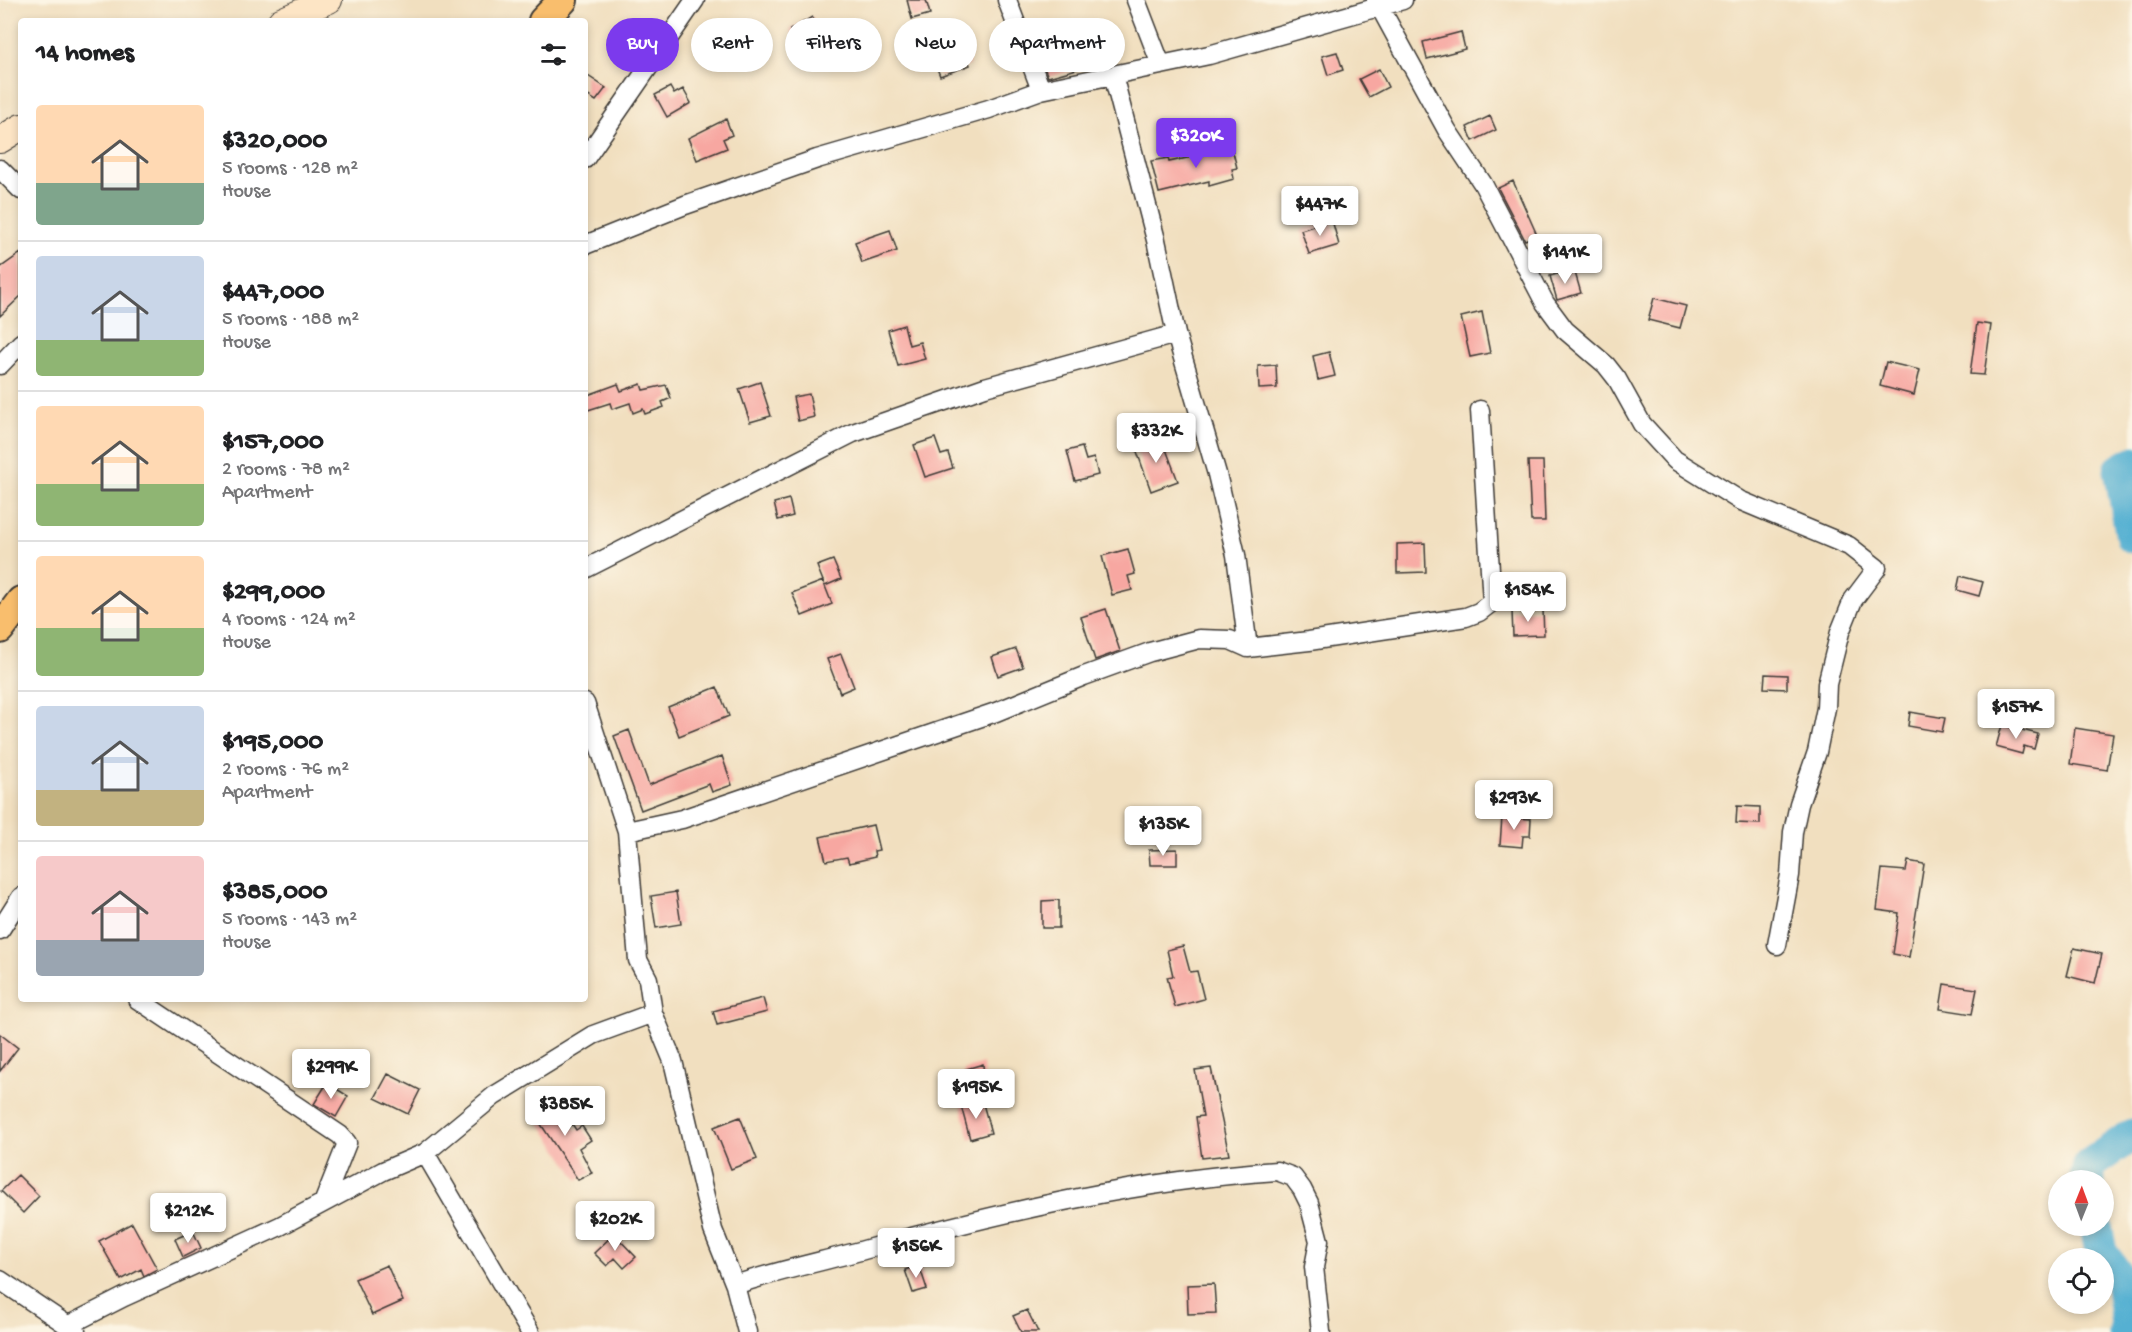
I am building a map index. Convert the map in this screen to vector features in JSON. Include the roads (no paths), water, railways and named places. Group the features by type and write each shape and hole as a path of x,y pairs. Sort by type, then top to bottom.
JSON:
{"main road":[{"path":"546,18 563,0"},
{"path":"0,629 18,605"}],"street":[{"path":"288,18 329,0"},
{"path":"588,155 695,0"},
{"path":"1007,0 1041,90"},
{"path":"1136,0 1161,65"},
{"path":"588,244 685,205 817,159 989,109 1041,90 1209,55 1378,4 1403,0"},
{"path":"1378,4 1447,130 1483,184 1545,303 1565,330 1617,379 1642,424 1675,460 1714,485 1739,500 1849,546 1877,568 1852,600 1840,632 1827,684 1826,708 1817,752 1799,804 1793,832 1790,875 1777,945"},
{"path":"1113,75 1156,240 1176,334 1217,474 1236,555 1248,648"},
{"path":"0,140 18,129"},
{"path":"0,169 18,187"},
{"path":"588,567 853,434 985,387 1176,334"},
{"path":"0,365 18,346"},
{"path":"627,831 682,819 996,712 1083,676 1150,652 1199,639 1230,640 1248,648 1466,617 1492,602 1480,410"},
{"path":"588,712 627,831 638,960 648,979 653,1013 673,1061 713,1230 735,1285 747,1332"},
{"path":"0,930 18,903"},
{"path":"140,1002 340,1135 347,1143 324,1201"},
{"path":"0,1280 73,1329 124,1297 280,1226 324,1201 425,1153 504,1090 593,1035 653,1013"},
{"path":"425,1153 530,1332"},
{"path":"735,1285 772,1273 958,1224 1085,1197 1149,1186 1277,1171 1293,1177 1302,1189 1317,1231 1319,1241 1314,1267 1321,1332"}],"waterway":[{"path":"2132,463 2120,470 2132,537"},
{"path":"2087,1170 2089,1165 2132,1135"},
{"path":"2098,1236 2101,1252 2121,1280 2127,1323 2125,1332"}]}
